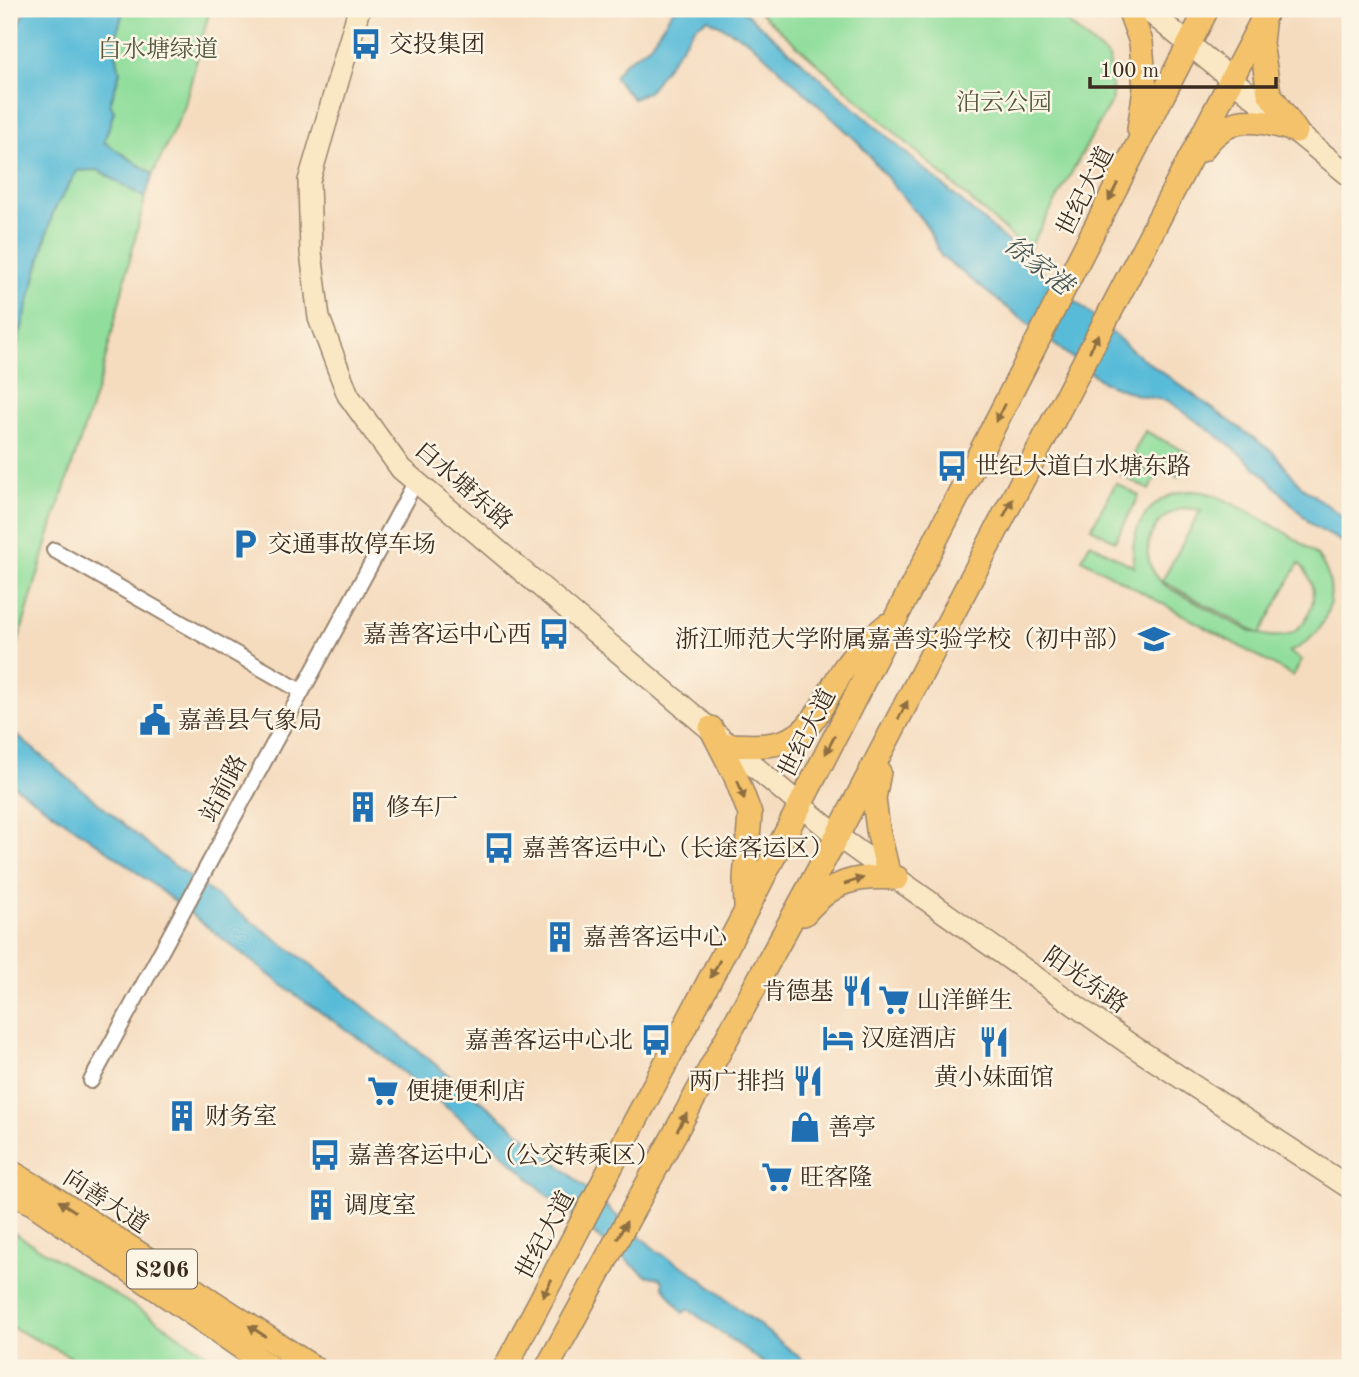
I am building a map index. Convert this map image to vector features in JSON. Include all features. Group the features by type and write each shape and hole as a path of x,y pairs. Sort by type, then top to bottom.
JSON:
{"main road":[{"path":"1129,9 1141,42 1145,89 1136,149"},
{"name":"世纪大道","path":"505,1368 747,909 1208,9"},
{"path":"549,1366 837,836 1266,12"},
{"path":"1266,12 1261,43 1269,93 1296,131"},
{"path":"1172,193 1211,137 1227,126 1256,121 1296,131"},
{"path":"731,745 764,747 799,733 816,715 844,668 862,645 895,619"},
{"path":"711,728 735,775 750,814 747,909"},
{"path":"749,1001 766,985 800,918 820,896 856,878 892,875 877,830 874,799 884,747"},
{"name":"向善大道","path":"9,1171 60,1201 314,1368"},
{"name":"向善大道","path":"9,1191 34,1204 271,1368"},
{"path":"496,1368 517,1345"}],"street":[{"name":"白水塘东路","path":"359,9 309,181 311,252 319,318 348,395 401,469 800,803"},
{"path":"1146,9 1350,176"},
{"name":"站前路","path":"91,1081 416,481"},
{"path":"54,551 301,691"},
{"name":"阳光东路","path":"800,803 837,836 1128,1042 1350,1188"}],"green space":[{"name":"白水塘绿道","path":"124,9 210,9 184,108 153,174 104,142 114,111 110,104 120,72 114,43"},
{"name":"泊云公园","path":"756,9 1052,9 1109,58 1113,98 1028,251"},
{"path":"77,170 98,170 145,198 101,377 54,520 9,673 9,375 53,212"},
{"path":"1145,431 1190,454 1178,477 1133,454"},
{"path":"1129,461 1157,476 1149,490 1121,475"},
{"path":"1116,483 1139,496 1115,541 1091,528"},
{"path":"1196,491 1216,496 1284,532 1317,556 1330,583 1328,611 1313,635 1289,652 1302,660 1293,676 1082,559 1090,543 1134,567 1133,553 1138,527 1153,507 1175,494","holes":["1184,508 1201,510 1162,581 1259,633 1243,628 1159,580 1148,556 1149,544 1153,532 1170,513","1299,563 1307,573 1313,590 1311,608 1303,623 1293,632 1282,636 1260,634"]},
{"path":"9,1230 147,1314 228,1368 93,1368 9,1326"}],"water":[{"path":"25,9 124,9 114,43 120,72 110,104 114,111 104,142 153,174 145,198 98,170 77,171 53,212 9,375 9,52"},
{"path":"674,9 741,9 1134,352 1273,452 1301,486 1350,522 1350,546 1313,526 1266,477 1229,444 1168,401 1137,395 1103,382 941,256 927,226 857,141 749,41 708,19 695,27 649,91 633,99 614,77 623,64 649,46"},
{"path":"9,729 168,861 313,966 549,1156 658,1252 691,1271 813,1368 771,1368 688,1309 683,1313 660,1278 645,1275 546,1194 496,1147 370,1046 294,994 125,863 9,782"}],"place":[{"name":"交投集团","path":"366,44"},
{"name":"世纪大道白水塘东路","path":"952,466"},
{"name":"交通事故停车场","path":"245,544"},
{"name":"嘉善客运中心西","path":"554,634"},
{"name":"浙江师范大学附属嘉善实验学校（初中部）","path":"1154,639"},
{"name":"嘉善县气象局","path":"155,720"},
{"name":"修车厂","path":"363,807"},
{"name":"嘉善客运中心（长途客运区）","path":"499,848"},
{"name":"嘉善客运中心","path":"560,937"},
{"name":"肯德基","path":"857,991"},
{"name":"山洋鲜生","path":"894,1000"},
{"name":"汉庭酒店","path":"838,1038"},
{"name":"嘉善客运中心北","path":"656,1040"},
{"name":"黄小妹面馆","path":"994,1042"},
{"name":"两广排挡","path":"808,1081"},
{"name":"便捷便利店","path":"383,1091"},
{"name":"财务室","path":"182,1116"},
{"name":"善亭","path":"805,1127"},
{"name":"嘉善客运中心（公交转乘区）","path":"325,1155"},
{"name":"旺客隆","path":"777,1177"},
{"name":"调度室","path":"321,1205"}],"water label":[{"name":"徐家港","path":"1039,265"}]}
